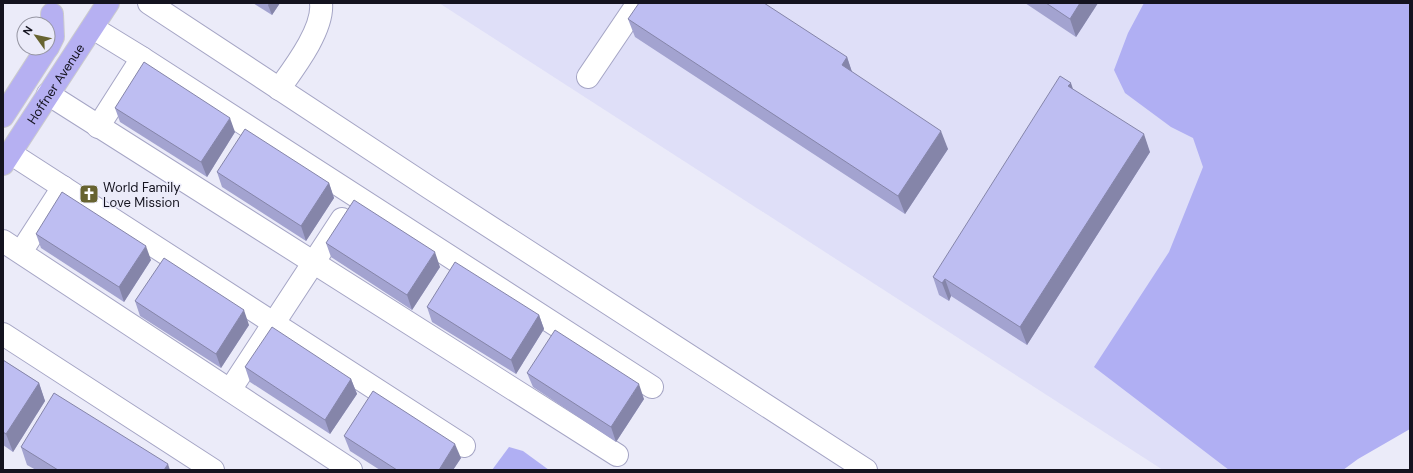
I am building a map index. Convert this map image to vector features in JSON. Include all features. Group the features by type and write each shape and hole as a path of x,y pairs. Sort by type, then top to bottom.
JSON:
{"main road":[{"name":"Hoffner Avenue","path":"6,159 108,3"},
{"path":"3,91 26,56"},
{"path":"3,116 42,56"}],"lane":[{"path":"150,3 279,89 866,470"},
{"path":"279,89 305,53 322,11 321,3"},
{"path":"588,77 638,3"},
{"path":"93,28 142,58 652,387"},
{"path":"98,126 142,58"},
{"path":"48,94 617,455"},
{"path":"6,159 63,187 464,446"},
{"path":"21,252 63,187"},
{"path":"230,390 357,197"},
{"path":"3,241 351,470"},
{"path":"3,334 213,470"}],"shaded area":[{"path":"439,3 1214,3 1410,254 1289,470 1163,470"},
{"path":"1144,3 1410,3 1410,429 1358,459 1343,470 1229,470 1094,367 1169,252 1203,167 1193,138 1171,127 1125,93 1114,70 1128,33"},
{"path":"509,447 523,451 549,470 492,470"}],"building":[{"path":"639,3 764,3 847,57 842,65 941,131 898,196 628,19"},
{"path":"1046,3 1080,3 1070,19"},
{"path":"144,62 230,118 201,162 115,108"},
{"path":"1060,76 1071,83 1068,86 1144,134 1020,327 945,279 942,283 933,277"},
{"path":"245,129 329,183 301,226 217,172"},
{"path":"62,192 146,246 119,287 36,234"},
{"path":"354,200 435,252 407,295 326,243"},
{"path":"164,258 244,310 216,354 135,301"},
{"path":"455,262 539,315 511,360 427,307"},
{"path":"272,327 351,379 325,420 245,367"},
{"path":"555,330 639,384 611,427 527,373"},
{"path":"3,360 39,383 6,434 3,432"},
{"path":"373,391 455,444 439,470 397,470 344,436"},
{"path":"54,393 168,464 164,470 58,470 21,447"}],"place":[{"name":"World Family Love Mission","path":"89,194"}]}
